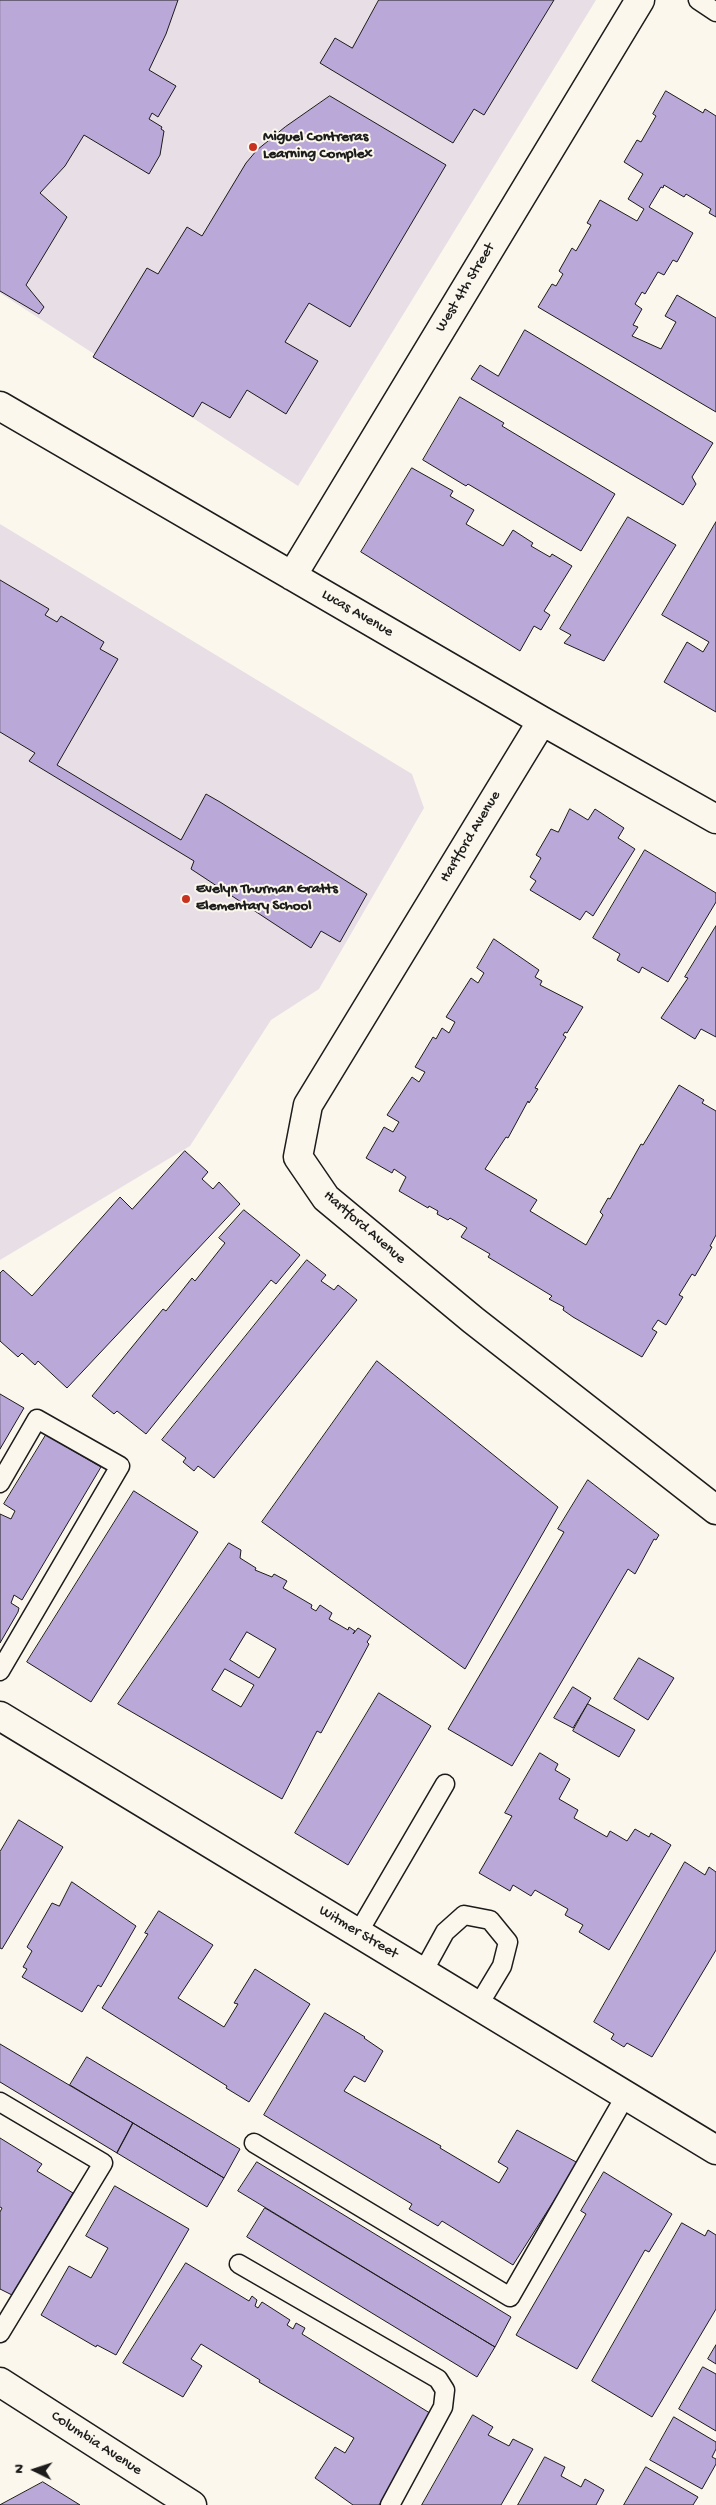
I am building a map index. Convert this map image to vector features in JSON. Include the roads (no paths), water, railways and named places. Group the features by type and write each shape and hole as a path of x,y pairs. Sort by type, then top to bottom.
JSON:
{"street":[{"name":"West 4th Street","path":"292,576 640,0"},
{"name":"Lucas Avenue","path":"0,406 542,721 716,819"},
{"name":"Hartford Avenue","path":"542,721 308,1105 298,1157 326,1198 473,1320 716,1510"},
{"name":"Witmer Street","path":"0,1716 716,2150"},
{"name":"Columbia Avenue","path":"0,2382 192,2505"}],"lane":[{"path":"698,0 716,12"},
{"path":"0,1483 37,1419 120,1466 0,1671"},
{"path":"358,1933 445,1784"},
{"path":"423,1972 445,1932 464,1916 490,1920 508,1942 502,1966 478,2006"},
{"path":"254,2143 510,2297 626,2095"},
{"path":"0,2102 103,2163 0,2334"},
{"path":"239,2264 438,2379 445,2390 444,2407 390,2505"}],"place":[{"name":"Miguel Contreras Learning Complex","path":"253,147"},
{"name":"Evelyn Thurman Gratts Elementary School","path":"186,899"}]}
